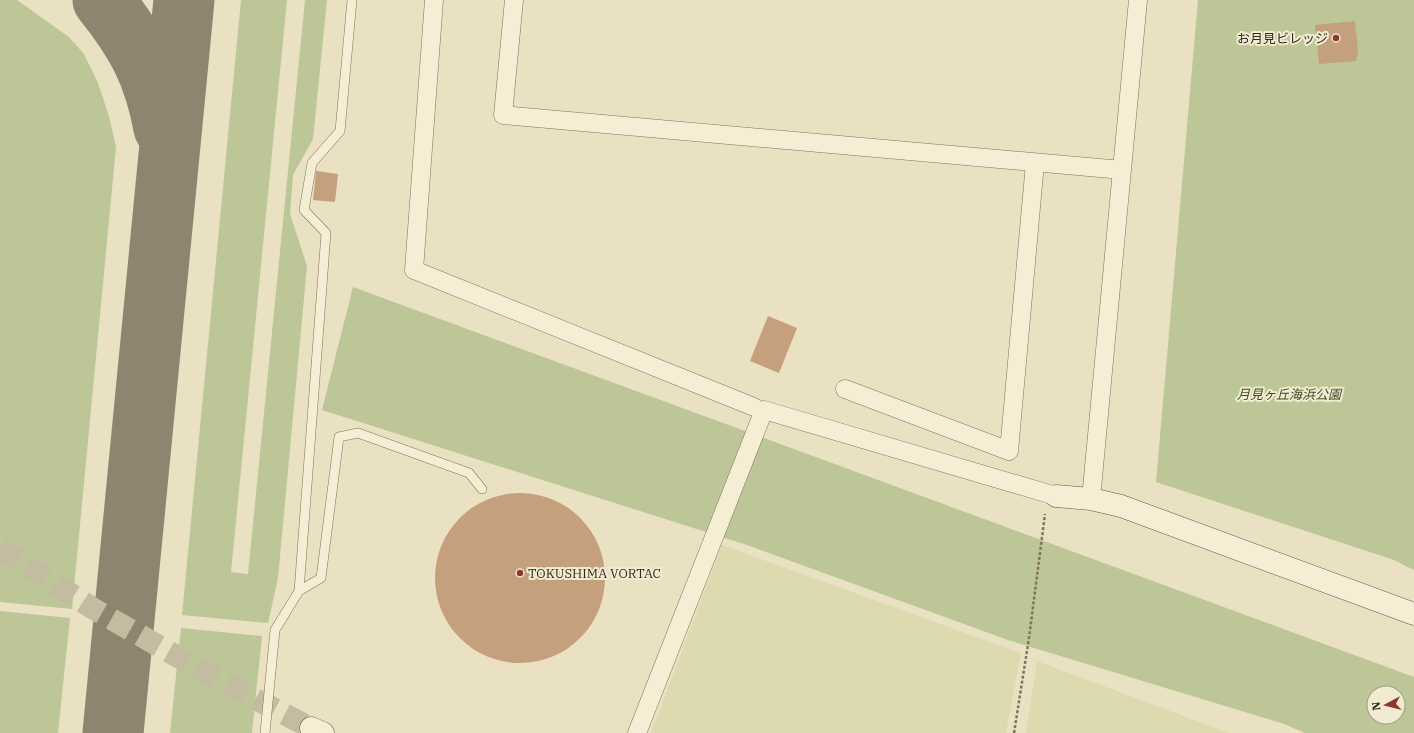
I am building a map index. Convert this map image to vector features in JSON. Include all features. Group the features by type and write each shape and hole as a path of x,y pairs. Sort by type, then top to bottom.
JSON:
{"street":[{"path":"434,0 414,270 754,407"},
{"path":"514,0 503,115 1122,170"},
{"path":"1091,499 1138,0"},
{"path":"845,389 1009,451 1035,163"},
{"path":"637,733 764,410 1051,505 1091,499 1121,506 1414,614"}],"lane":[{"path":"300,591 326,233 304,210 312,163 340,131 352,0"},
{"path":"265,733 275,630 300,591 321,578 339,437 358,433 469,473 482,489"}],"path":[{"path":"1014,733 1051,505"}],"shaded area":[{"path":"722,545 1021,653 1006,733 651,733"},
{"path":"1037,661 1229,733 1026,733"}],"green space":[{"path":"0,0 17,0 69,37 84,54 98,83 109,116 116,147 72,609 0,602"},
{"path":"241,0 287,0 231,572 248,574 305,0 327,0 313,139 293,175 290,214 307,266 278,578 268,623 182,615"},
{"name":"月見ヶ丘海浜公園","path":"1198,0 1414,0 1414,570 1394,560 1156,482"},
{"path":"353,287 1414,677 1414,733 1305,733 1284,724 1008,640 747,545 322,410"},
{"path":"0,611 70,618 58,733 0,733"},
{"path":"181,628 262,636 252,733 170,733"}],"building":[{"name":"お月見ビレッジ","path":"1355,21 1358,51 1356,61 1319,64 1315,25"},
{"path":"316,171 338,174 335,202 313,200"},
{"path":"768,316 797,328 779,373 750,361"},
{"name":"TOKUSHIMA VORTAC","path":"512,493 528,493 545,497 560,503 574,512 586,524 595,538 601,553 605,570 605,586 601,603 595,618 586,632 574,644 560,653 545,659 528,663 512,663 495,659 480,653 466,644 454,632 445,618 439,603 435,586 435,570 439,553 445,538 454,524 466,512 480,503 495,497"}],"taxiway":[{"path":"103,0 135,45 155,91 164,128"},
{"path":"113,733 184,0"}],"tunnel":[{"path":"0,548 92,608 215,678 311,728"}],"place":[{"name":"お月見ビレッジ","path":"1336,38"},
{"name":"TOKUSHIMA VORTAC","path":"520,573"}]}
